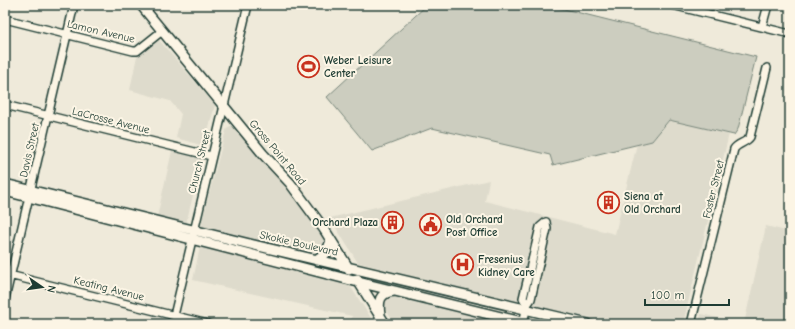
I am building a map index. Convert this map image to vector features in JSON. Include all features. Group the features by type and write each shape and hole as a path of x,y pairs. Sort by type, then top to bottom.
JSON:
{"main road":[{"name":"Gross Point Road","path":"141,5 263,154 293,188 331,241 382,320"},
{"name":"Skokie Boulevard","path":"5,184 30,194"},
{"name":"Skokie Boulevard","path":"5,191 30,194 192,234 526,307 588,324"},
{"name":"Skokie Boulevard","path":"192,234 358,282 525,323"},
{"path":"316,260 326,253 331,241"},
{"path":"382,320 378,303 387,292 395,291"}],"street":[{"name":"Davis Street","path":"5,300 8,274 30,194 74,5"},
{"name":"Church Street","path":"172,324 192,234 248,5"},
{"path":"672,5 790,34"},
{"path":"762,27 768,5"},
{"name":"Lamon Avenue","path":"5,19 133,51 137,51 162,31"},
{"name":"Foster Street","path":"691,324 734,149 750,137 767,68"},
{"name":"LaCrosse Avenue","path":"5,105 211,156"},
{"path":"525,323 526,307 523,298 540,227 546,222 547,229 531,299 526,307"},
{"name":"Keating Avenue","path":"8,274 208,324"}],"shaded area":[{"path":"427,5 548,5 756,57 738,129 734,135 669,120 652,141 553,165 550,155 432,128 372,151 327,97"},
{"path":"159,40 215,105 204,146 176,138 181,114 170,101 130,90 137,56"},
{"path":"669,120 729,134 683,324 608,324 358,263 330,218 489,180 485,201 615,234 637,144 652,141"},
{"path":"230,126 234,126 304,209 325,242 325,248 322,252 313,253 205,230 202,227 201,224 226,130"},
{"path":"172,151 202,158 186,224 157,217"},
{"path":"766,226 790,232 790,324 744,324"},
{"path":"200,247 275,265 301,274 350,286 375,324 350,324 352,316 193,280"},
{"path":"393,297 505,324 395,324 384,305 385,300"},
{"path":"701,314 743,324 699,324"}],"place":[{"name":"Weber Leisure Center","path":"308,66"},
{"name":"Siena at Old Orchard","path":"608,202"},
{"name":"Orchard Plaza","path":"393,222"},
{"name":"Old Orchard Post Office","path":"430,225"},
{"name":"Fresenius Kidney Care","path":"462,265"}]}
